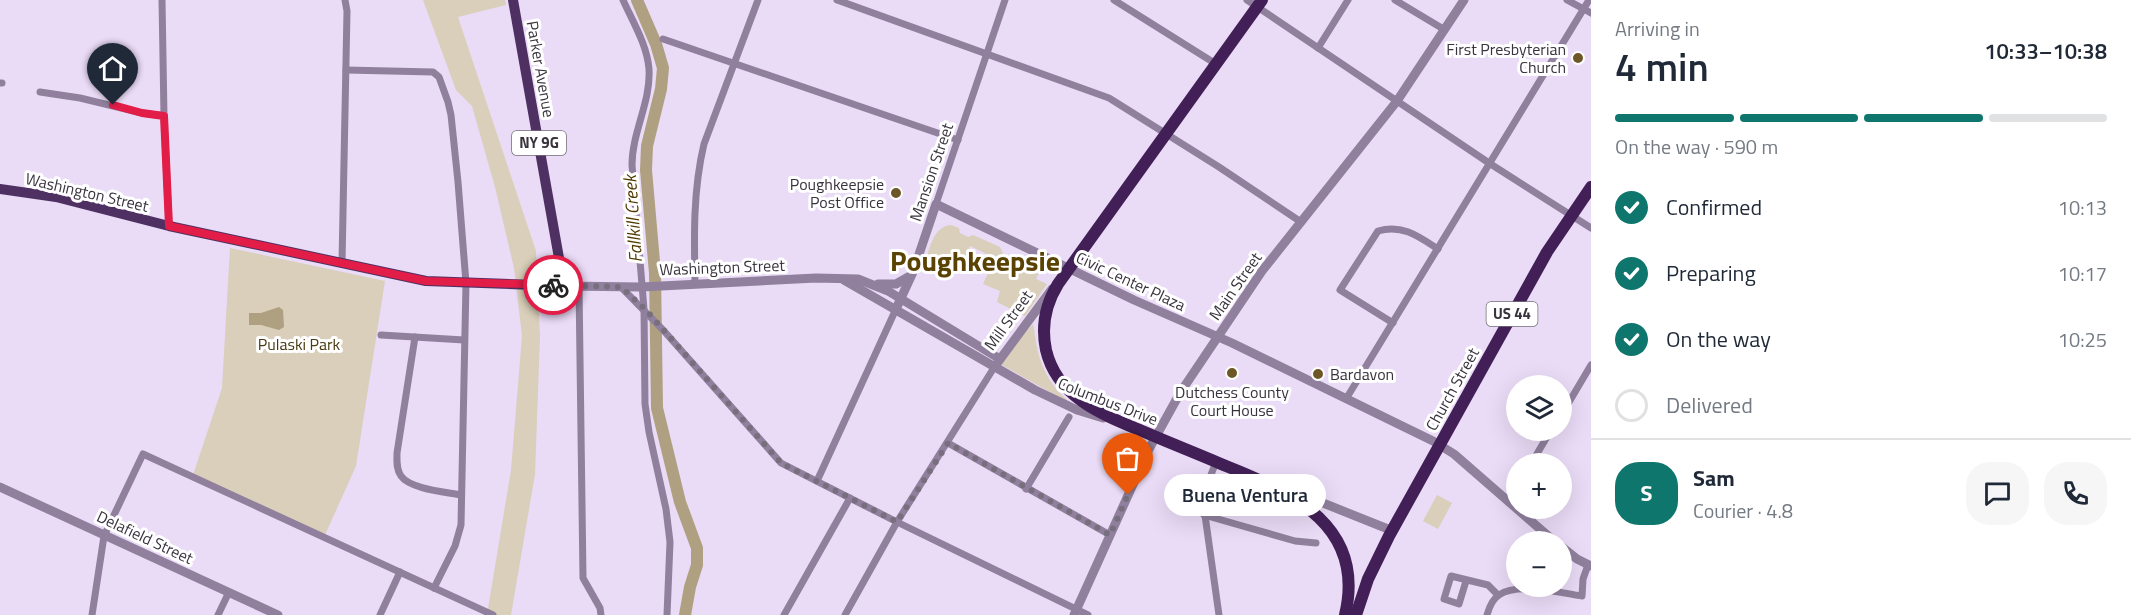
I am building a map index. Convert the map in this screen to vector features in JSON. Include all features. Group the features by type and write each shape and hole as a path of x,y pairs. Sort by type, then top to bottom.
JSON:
{"highway":[{"name":"Mill Street","path":"1065,274 1216,64 1255,2"},
{"name":"Church Street","path":"1356,615 1368,579 1440,445 1541,262 1570,215 1591,188"},
{"path":"1065,274 1049,299 1045,316 1045,345 1050,362 1061,382 1077,399 1121,423"},
{"name":"Columbus Drive","path":"1121,423 1251,476 1306,506 1320,517 1342,551 1348,573 1349,597 1346,615"}],"main road":[{"name":"Parker Avenue","path":"513,0 564,285"},
{"name":"Washington Street","path":"0,189 56,198 169,226 426,281 564,285"}],"street":[{"path":"162,0 169,226"},
{"path":"342,263 347,11 345,0"},
{"path":"623,0 645,52 649,72 632,156 644,286 645,404 666,508 670,543 667,615"},
{"path":"695,283 696,195 704,144 758,0"},
{"path":"837,0 1108,98 1166,133 1301,222"},
{"name":"Mansion Street","path":"817,481 911,275 1005,0"},
{"path":"1114,0 1216,64"},
{"path":"1318,48 1348,0"},
{"path":"1395,0 1445,30"},
{"name":"Main Street","path":"1075,613 1155,437 1180,393 1263,272 1396,101 1464,0"},
{"path":"1567,0 1591,13"},
{"path":"1346,399 1589,0"},
{"path":"1255,2 1396,101 1591,228"},
{"path":"663,39 958,140"},
{"path":"346,70 433,72 439,77 451,115 466,283 461,495 459,534 434,588"},
{"path":"40,92 164,116"},
{"name":"Civic Center Plaza","path":"936,204 1065,274 1217,337 1440,445 1454,454 1506,500"},
{"path":"1393,323 1340,290 1378,231 1389,228 1403,229 1438,249"},
{"name":"Mill Street","path":"845,615 897,522 998,363 1039,304 1065,274"},
{"path":"866,281 884,285 896,284 911,275"},
{"name":"Washington Street","path":"564,285 621,287 816,278 866,281 901,299"},
{"name":"Washington Street","path":"844,280 896,309"},
{"path":"579,286 583,578 600,608 601,615"},
{"path":"621,287 644,309 781,463 1075,613 1088,615"},
{"name":"Columbus Drive","path":"901,299 1035,390 1067,406 1121,423"},
{"name":"Columbus Drive","path":"896,309 998,363"},
{"path":"381,335 464,340"},
{"path":"415,337 397,465 401,476 411,484 461,495"},
{"path":"1572,397 1591,365"},
{"path":"1026,489 1069,417"},
{"path":"948,443 1110,535"},
{"path":"92,615 105,536 143,454 492,615"},
{"path":"1216,462 1205,490 1204,515 1219,615"},
{"name":"Columbus Drive","path":"1251,476 1289,488 1393,531"},
{"name":"Delafield Street","path":"0,487 278,615"},
{"path":"784,615 850,498"},
{"path":"1204,515 1295,542 1316,543"},
{"name":"Civic Center Plaza","path":"1528,519 1542,531"},
{"path":"1487,615 1498,595 1516,590 1534,589 1582,596 1583,579 1590,566 1572,554"},
{"path":"380,615 400,572"},
{"path":"1466,581 1488,585 1498,595"},
{"path":"218,615 229,592"}],"green space":[{"path":"423,0 505,0 506,5 458,17 536,251 540,336 535,474 511,615 487,615 511,470 522,336 514,268 495,187 472,106 456,90"},
{"path":"951,225 959,228 960,233 968,237 973,235 1000,247 1004,256 1015,254 1041,268 1036,279 1047,284 1025,316 997,302 1000,291 983,284 995,258 970,246 958,272 944,266 940,275 923,268 935,235 939,230"},
{"name":"Pulaski Park","path":"230,248 385,281 356,466 325,535 193,475 222,388"},
{"path":"1033,324 1039,357 1046,373 1061,394 1075,406 1000,364"},
{"path":"1437,495 1452,503 1438,529 1423,521"}],"shaded area":[{"path":"279,307 283,310 284,327 279,330 261,325 249,325 249,313 261,313"}],"waterway":[{"name":"Fallkill Creek","path":"637,0 656,44 663,68 661,89 647,146 646,170 655,273 657,408 680,502 697,548 697,565 685,615"}],"way so far":[{"path":"553,285 621,287 645,309 781,463 897,522 948,443 1110,535 1128,495"}],"place":[{"name":"First Presbyterian Church","path":"1578,58"},
{"name":"Poughkeepsie Post Office","path":"896,193"},
{"name":"Dutchess County Court House","path":"1232,373"},
{"name":"Bardavon","path":"1318,374"},
{"name":"Buena Ventura","path":"1128,495"}],"district":[{"name":"Poughkeepsie","path":"975,261"}],"route":[{"path":"113,105 164,116 169,226 426,281 553,285"}]}
